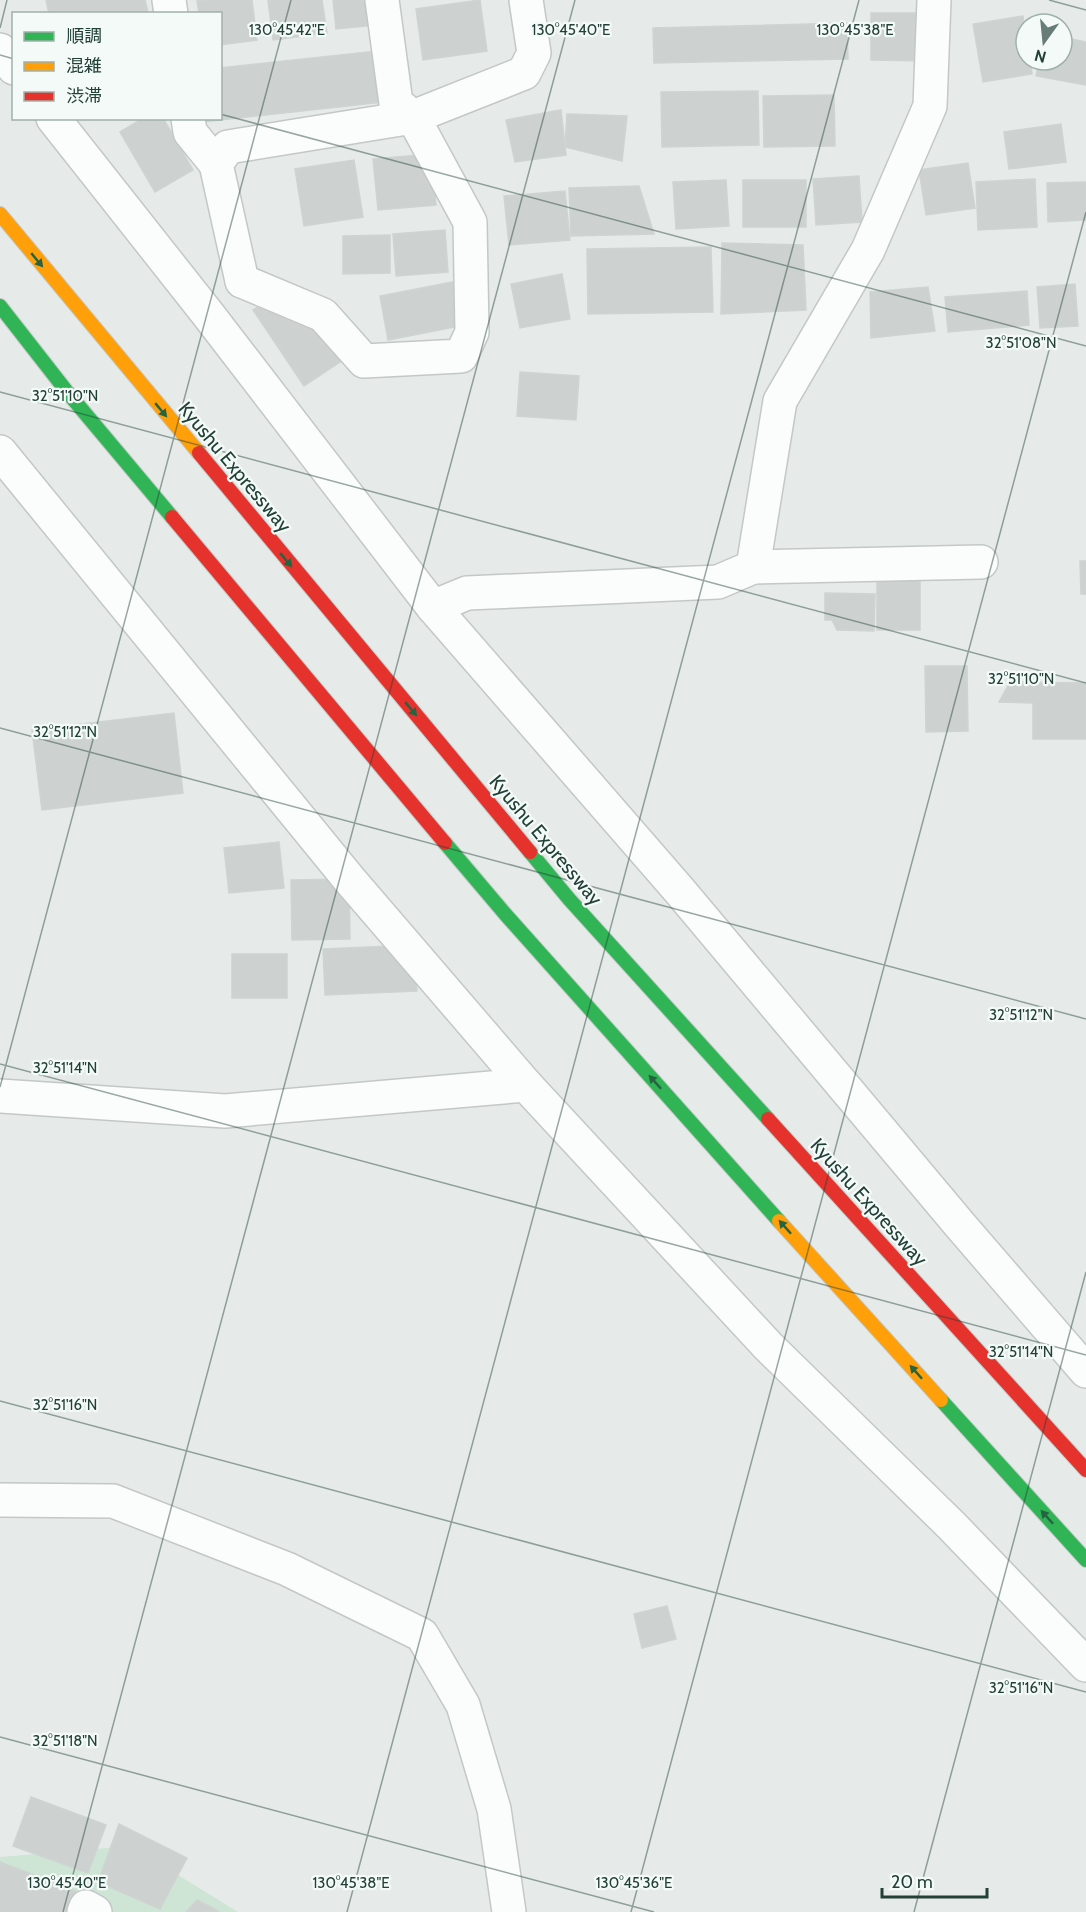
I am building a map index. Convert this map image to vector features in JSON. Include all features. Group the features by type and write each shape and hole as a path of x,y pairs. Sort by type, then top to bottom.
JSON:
{"highway":[{"name":"Kyushu Expressway","path":"0,214 569,899 1086,1470"},
{"path":"0,306 68,393 506,915 845,1295 1086,1560"}],"street":[{"path":"242,281 323,315 364,361 461,356 472,332 470,222 413,117 396,103 382,0"},
{"path":"216,164 228,147 413,117 524,73 534,53 526,0"},
{"path":"753,567 780,401 868,249 930,106 934,0"},
{"path":"0,50 12,65"},
{"path":"55,120 207,313 433,607 679,890 960,1225 1086,1371"},
{"path":"188,120 190,132 216,164 242,281"},
{"path":"207,313 242,281"},
{"path":"0,452 349,879 526,1085 768,1346 951,1525 1086,1665"},
{"path":"433,607 467,593 718,582 753,567 981,562"},
{"path":"0,1096 225,1111 526,1085"},
{"path":"0,1500 113,1501 287,1569 422,1635 463,1705 494,1809 509,1912"},
{"path":"84,1912 86,1908 95,1912"}],"green space":[{"path":"131,1846 238,1912 0,1912 0,1857"}],"building":[{"path":"46,0 145,0 148,12 49,12"},
{"path":"252,0 257,40 222,45 222,12 199,12 197,1"},
{"path":"268,0 322,0 327,33 273,40"},
{"path":"333,0 373,0 376,25 336,29"},
{"path":"480,0 487,51 423,60 416,9"},
{"path":"871,13 928,13 928,61 871,60"},
{"path":"1014,17 1014,72 1032,72 1032,74 983,82 973,24"},
{"path":"847,23 848,59 654,63 653,28"},
{"path":"1074,40 1086,42 1086,85 1036,76 1037,72 1074,72"},
{"path":"377,51 383,102 222,120 222,68"},
{"path":"758,91 759,145 662,147 661,92"},
{"path":"834,95 835,146 764,147 763,96"},
{"path":"561,110 566,155 515,162 506,120"},
{"path":"567,114 627,116 622,161 565,147"},
{"path":"140,120 164,120 193,170 155,192 120,132"},
{"path":"1061,124 1066,162 1009,169 1004,132"},
{"path":"431,154 436,205 378,210 373,159"},
{"path":"354,160 363,217 304,226 295,169"},
{"path":"968,163 975,208 926,215 919,170"},
{"path":"859,176 862,222 816,225 813,179"},
{"path":"1035,179 1037,227 978,230 976,182"},
{"path":"726,180 729,226 676,229 673,182"},
{"path":"743,180 806,180 806,227 743,227"},
{"path":"1086,182 1086,220 1048,222 1047,183"},
{"path":"639,186 654,234 571,236 569,188"},
{"path":"565,191 570,240 509,245 504,196"},
{"path":"445,230 448,272 396,276 393,234"},
{"path":"390,235 390,273 343,274 343,236"},
{"path":"722,243 803,245 806,310 721,314"},
{"path":"711,247 713,312 588,314 587,249"},
{"path":"562,274 570,319 520,328 511,284"},
{"path":"457,281 480,322 388,340 380,296"},
{"path":"292,284 343,360 304,386 253,310"},
{"path":"1075,284 1078,326 1040,328 1037,287"},
{"path":"928,287 935,331 871,338 870,292"},
{"path":"1027,291 1029,325 948,332 945,297"},
{"path":"520,372 579,376 576,420 517,416"},
{"path":"1080,561 1086,561 1086,594 1081,594"},
{"path":"920,577 920,630 877,630 877,578"},
{"path":"825,593 875,594 874,631 837,630 832,620 825,620"},
{"path":"925,666 967,666 968,731 926,732"},
{"path":"1010,682 1086,683 1086,739 1033,739 1033,703 999,702"},
{"path":"174,713 183,793 42,810 32,730"},
{"path":"279,842 284,888 229,893 224,848"},
{"path":"349,879 350,939 292,940 291,880"},
{"path":"415,945 417,991 325,995 323,949"},
{"path":"232,954 287,954 287,998 232,998"},
{"path":"667,1606 676,1639 642,1648 634,1614"},
{"path":"31,1797 106,1825 88,1873 13,1846"},
{"path":"119,1824 187,1858 160,1909 98,1882"},
{"path":"0,1862 76,1891 68,1912 0,1912"},
{"path":"197,1900 220,1912 186,1912"}],"traffic: fast":[{"path":"0,306 68,393 172,517"},
{"path":"445,843 506,915 779,1221"},
{"path":"530,852 569,899 768,1119"},
{"path":"941,1400 1086,1560"}],"traffic: slow":[{"path":"0,214 199,453"},
{"path":"779,1221 941,1400"}],"traffic: jam":[{"path":"199,453 530,852"},
{"path":"172,517 445,843"},
{"path":"768,1119 1086,1470"}]}
